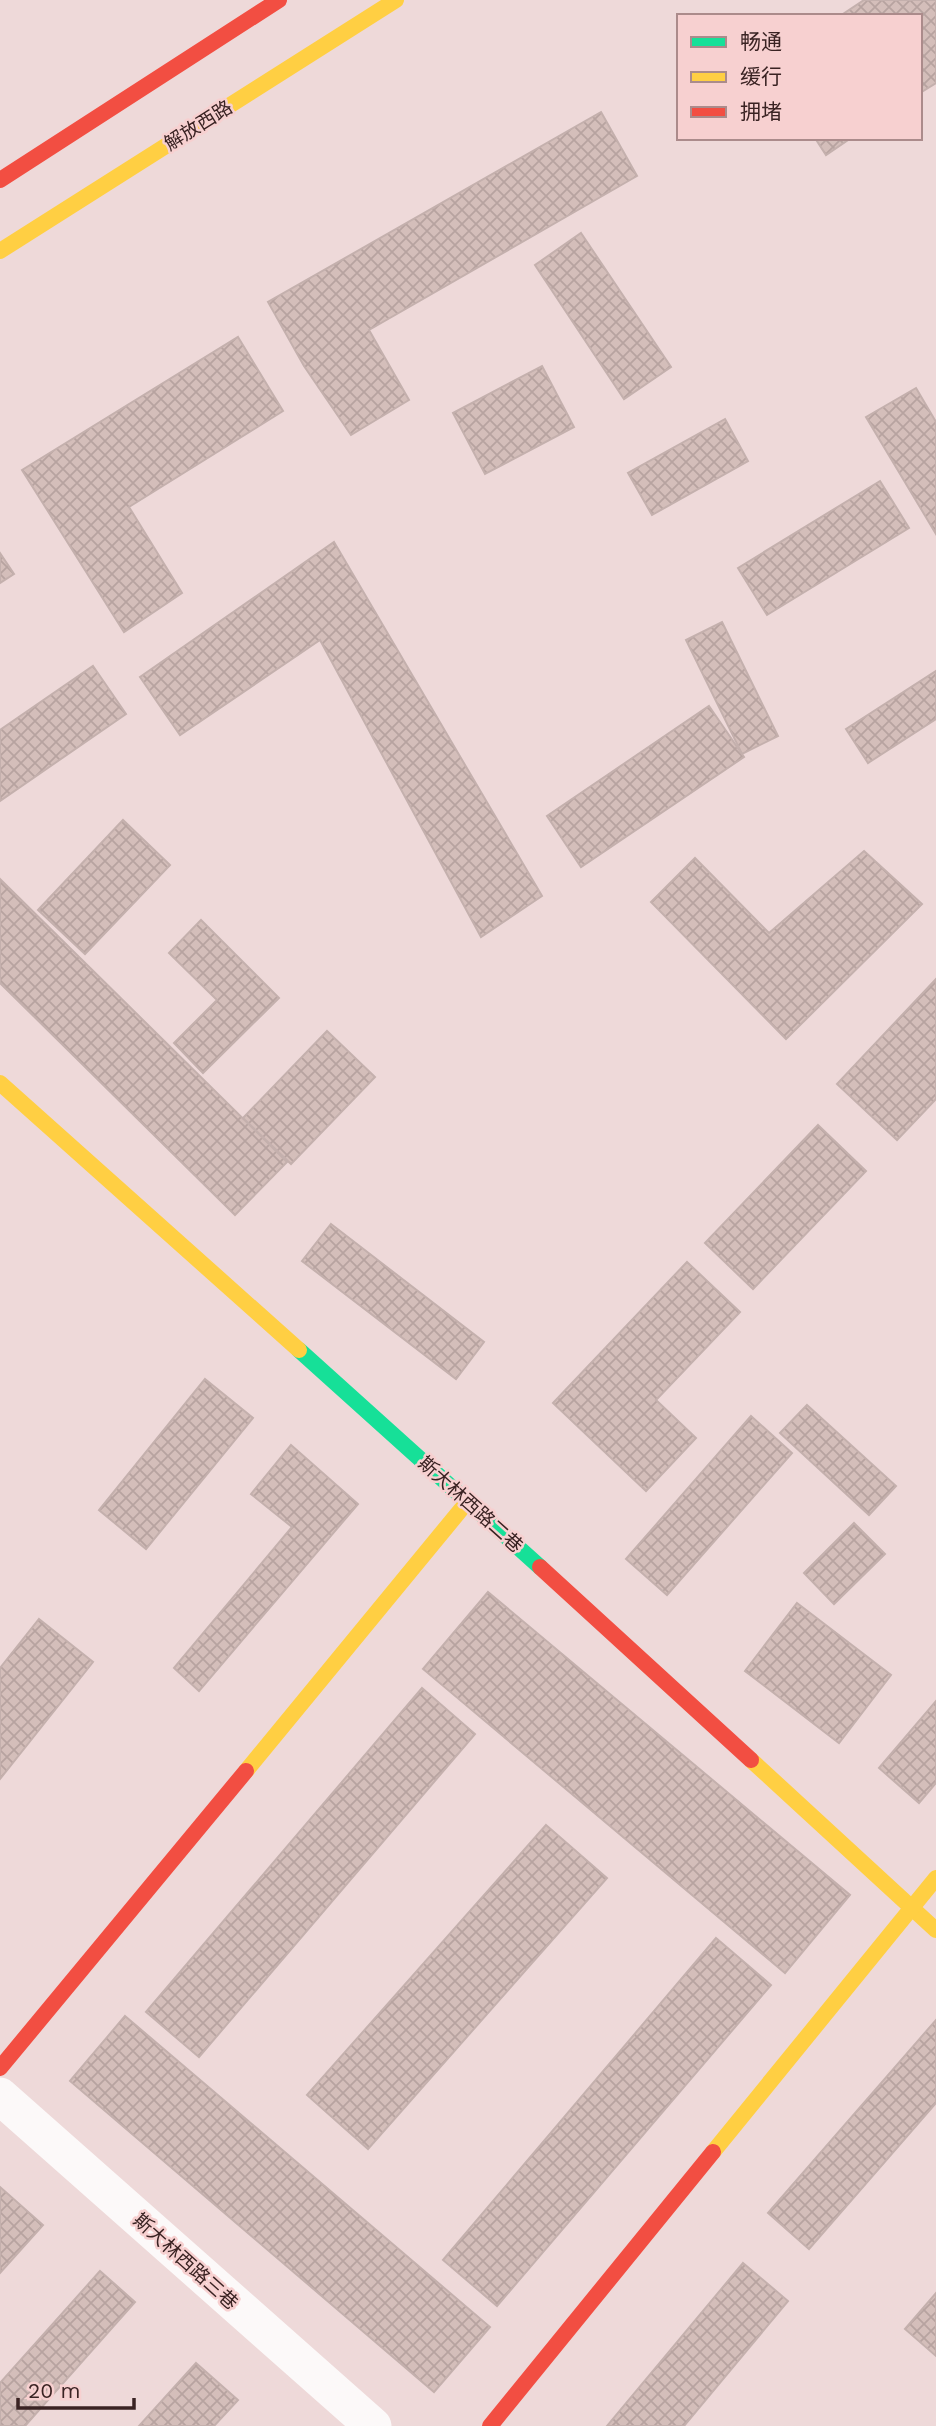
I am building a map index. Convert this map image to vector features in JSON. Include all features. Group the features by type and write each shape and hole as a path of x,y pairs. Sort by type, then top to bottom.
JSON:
{"street":[{"path":"0,180 279,0"},
{"name":"解放西路","path":"0,251 396,0"},
{"name":"斯大林西路二巷","path":"0,1083 468,1501 936,1930"},
{"path":"0,2068 468,1501"},
{"path":"490,2426 936,1878"},
{"name":"斯大林西路三巷","path":"0,2096 373,2426"}],"building":[{"path":"864,0 936,0 936,83 922,92 922,14 843,14"},
{"path":"601,112 637,176 369,330 409,400 351,435 304,366 268,302"},
{"path":"816,140 848,140 826,155"},
{"path":"581,233 671,367 624,399 535,265"},
{"path":"238,337 283,411 129,507 182,593 124,632 22,470"},
{"path":"542,366 574,427 485,474 453,413"},
{"path":"916,388 936,422 936,534 866,417"},
{"path":"725,419 748,461 652,515 628,473"},
{"path":"880,481 909,528 767,615 738,568"},
{"path":"334,542 542,896 481,937 320,640 180,735 140,677"},
{"path":"0,553 14,574 0,583"},
{"path":"722,622 778,736 742,754 686,640"},
{"path":"93,666 126,714 0,801 0,730"},
{"path":"936,671 936,719 868,763 846,729"},
{"path":"709,706 744,757 581,867 547,816"},
{"path":"123,820 170,865 85,954 38,910"},
{"path":"864,851 922,904 786,1039 651,902 695,858 769,933"},
{"path":"0,879 287,1162 235,1215 0,983"},
{"path":"201,920 279,998 203,1073 174,1043 217,1000 169,953"},
{"path":"936,979 936,1099 897,1140 837,1084"},
{"path":"327,1031 375,1077 291,1164 243,1118"},
{"path":"818,1125 866,1171 753,1289 705,1243"},
{"path":"331,1224 484,1342 456,1379 302,1261"},
{"path":"687,1262 740,1312 656,1400 696,1438 646,1491 553,1403"},
{"path":"205,1379 253,1418 146,1549 99,1510"},
{"path":"807,1405 896,1486 869,1515 780,1433"},
{"path":"751,1416 792,1453 667,1595 626,1559"},
{"path":"291,1445 358,1504 199,1691 174,1668 292,1527 251,1494"},
{"path":"854,1523 885,1554 834,1604 804,1573"},
{"path":"488,1592 850,1895 785,1973 423,1669"},
{"path":"797,1603 891,1675 839,1743 745,1671"},
{"path":"39,1619 93,1662 0,1779 0,1668"},
{"path":"422,1688 475,1734 199,2057 146,2012"},
{"path":"936,1701 936,1783 919,1803 879,1768"},
{"path":"546,1825 607,1878 368,2149 307,2095"},
{"path":"716,1938 771,1985 497,2306 443,2260"},
{"path":"125,2016 490,2327 434,2392 70,2081"},
{"path":"936,2020 936,2103 809,2249 768,2213"},
{"path":"0,2187 43,2225 0,2273"},
{"path":"743,2263 788,2301 684,2426 607,2426"},
{"path":"100,2271 135,2302 25,2426 0,2426 0,2383"},
{"path":"936,2293 936,2356 905,2329"},
{"path":"196,2363 238,2400 214,2426 139,2426"}],"traffic: fast":[{"path":"299,1350 540,1567"}],"traffic: slow":[{"path":"0,251 396,0"},
{"path":"0,1083 299,1350"},
{"path":"246,1771 468,1501"},
{"path":"751,1760 936,1930"},
{"path":"713,2152 936,1878"}],"traffic: jam":[{"path":"0,180 279,0"},
{"path":"540,1567 751,1760"},
{"path":"0,2068 246,1771"},
{"path":"490,2426 713,2152"}]}
